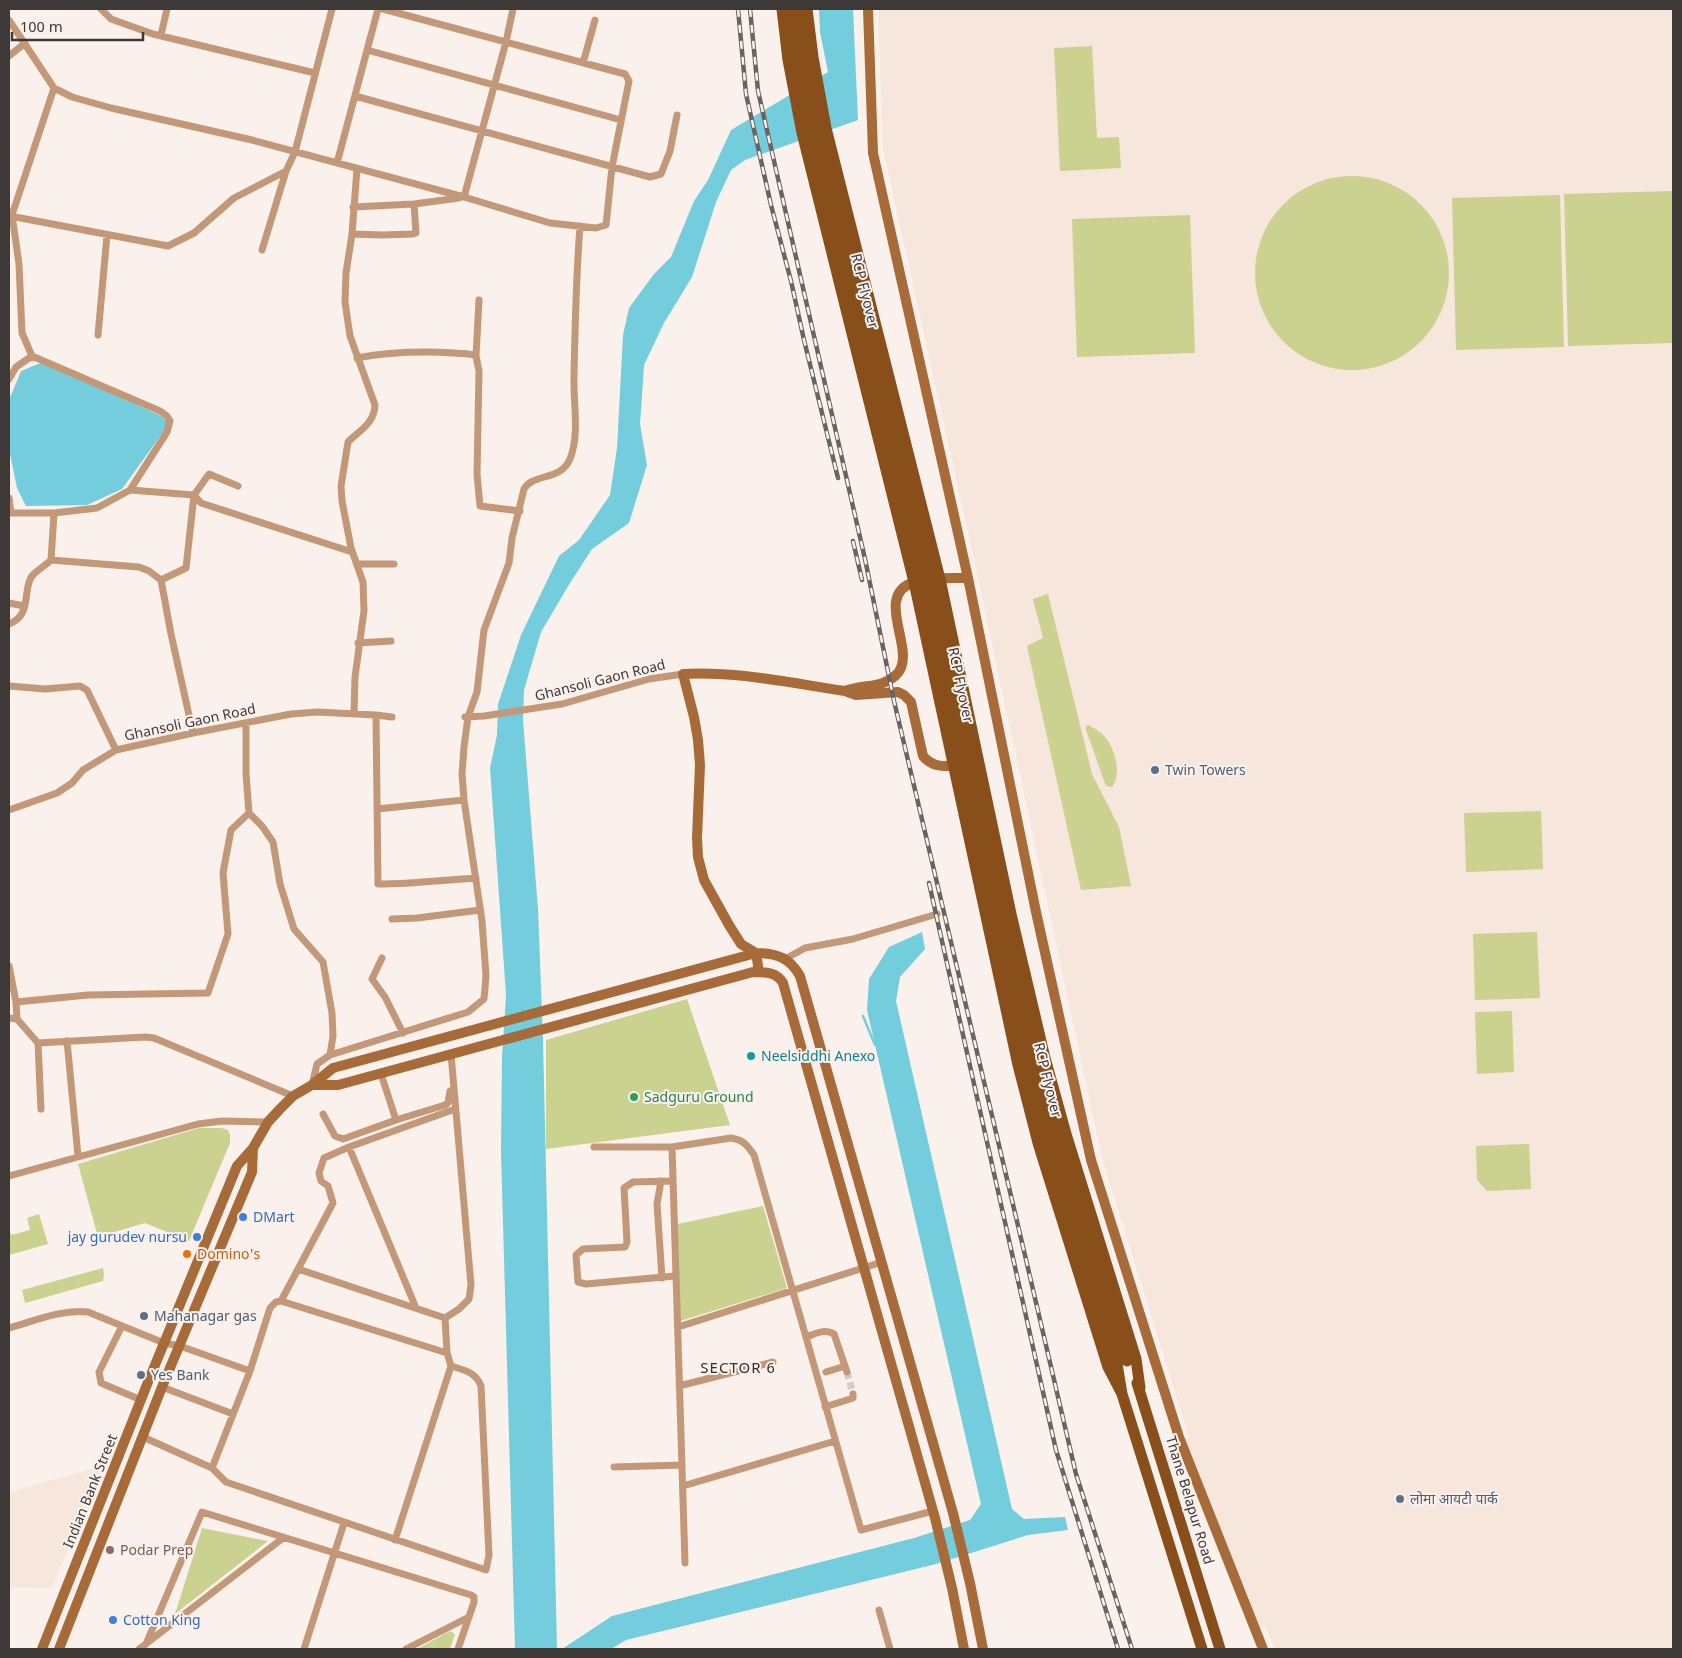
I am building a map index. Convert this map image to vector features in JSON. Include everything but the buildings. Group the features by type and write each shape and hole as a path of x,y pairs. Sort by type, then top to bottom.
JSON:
{"main road":[{"path":"782,9 788,60 810,170 914,582 1018,1065 1038,1143 1108,1367 1122,1394 1202,1649"},
{"name":"RCP Flyover","path":"791,9 796,59 820,177 924,585 1027,1062 1047,1140 1122,1363"},
{"name":"RCP Flyover","path":"799,9 804,58 818,130 932,584 1005,926 1036,1060 1122,1363"},
{"path":"807,9 812,57 836,173 940,579 1016,938 1045,1058 1066,1134 1136,1359 1140,1388"},
{"path":"1122,1363 1122,1394"},
{"name":"Thane Belapur Road","path":"1122,1363 1140,1388 1220,1649"}],"street":[{"path":"101,9 111,19 126,26 315,73"},
{"path":"161,35 167,9"},
{"path":"262,250 286,171 295,152 331,9"},
{"path":"337,163 378,9"},
{"path":"9,20 54,88 72,97 111,108 252,140 464,197 550,223 596,228 606,225 612,167 629,81 625,74 383,9"},
{"path":"464,197 506,42 513,9"},
{"path":"868,9 873,153 968,578 1041,935 1091,1160 1179,1437 1263,1649"},
{"path":"583,63 594,20"},
{"path":"9,56 25,44"},
{"path":"367,50 621,120"},
{"path":"9,498 10,513 54,513 97,508 130,490 167,432 170,421 160,411 32,356 22,333 19,264 10,215 54,88"},
{"path":"355,96 650,176 661,174 670,151 677,115"},
{"path":"354,714 358,642 364,611 363,582 352,552 342,501 342,486 348,442 368,424 374,414 375,405 350,336 346,302 346,273 352,234 356,169"},
{"path":"10,215 168,246 194,233 234,198 286,171"},
{"path":"353,207 414,204 464,197"},
{"path":"352,234 414,234 416,233 414,204"},
{"path":"580,226 574,376 574,440 569,461 558,472 526,485 522,495 520,511 512,538 509,563 484,630 478,692 466,717 462,774 480,910 486,976 484,998 468,1012 330,1055 318,1064 312,1085 338,1085 753,972 776,975 783,983 934,1514 952,1588 964,1649"},
{"path":"98,334 107,235"},
{"path":"479,300 476,356 479,371 477,474 480,506 520,511"},
{"path":"357,358 390,352 432,352 474,354 476,356"},
{"path":"9,379 16,367 32,356"},
{"path":"161,580 186,568 194,495 208,474 238,486"},
{"path":"130,490 194,495 201,503 352,552"},
{"path":"51,560 54,513"},
{"path":"9,624 15,622 23,612 31,577 51,560 139,567 149,571 161,580 193,733"},
{"path":"356,564 394,564"},
{"path":"845,691 855,687 873,686 887,682 900,671 904,662 896,616 896,601 899,592 914,582 968,578"},
{"path":"9,602 24,606"},
{"path":"358,642 391,642"},
{"path":"978,760 954,765 937,765 928,762 923,756 911,702 898,692 856,695 845,691 734,675 709,672 683,674 698,740 700,765 696,838 698,857 704,880 740,944 756,953 776,955 785,959 794,966 800,976 953,1513 983,1649"},
{"name":"Ghansoli Gaon Road","path":"466,717 532,710 562,704 649,679 683,674"},
{"path":"9,686 45,689 80,686 88,690 116,750"},
{"name":"Ghansoli Gaon Road","path":"9,810 57,793 72,783 83,770 116,750 291,714 317,712 392,717"},
{"path":"376,715 378,884 408,884 476,878"},
{"path":"246,723 246,774 250,813 262,826 272,842 280,884 294,929 323,962 332,1014 333,1036 330,1055"},
{"path":"377,809 464,800"},
{"path":"16,1002 88,995 208,993 228,934 223,873 231,830 250,813"},
{"path":"392,919 417,918 480,910"},
{"path":"785,959 805,948 853,939 937,914"},
{"path":"756,953 759,972"},
{"name":"Indian Bank Street","path":"42,1649 140,1400 237,1166 253,1148 268,1122 293,1096 312,1085 333,1068 756,953"},
{"path":"382,958 372,979 403,1033"},
{"path":"9,966 16,1002 17,1019 38,1043 41,1109"},
{"path":"9,1018 17,1019"},
{"path":"466,1032 470,1049"},
{"path":"38,1043 154,1038 293,1096"},
{"path":"67,1041 78,1156"},
{"path":"446,1318 469,1299 471,1285 451,1054"},
{"path":"380,1074 396,1120"},
{"path":"323,1114 335,1136 343,1138 445,1106 450,1096 449,1081"},
{"path":"281,1301 333,1202 328,1186 321,1181 319,1174 324,1158 455,1109"},
{"path":"9,1176 198,1124 222,1121 268,1122"},
{"path":"594,1147 672,1147 731,1138 740,1139 747,1144 754,1155 861,1530 934,1514"},
{"path":"350,1147 416,1308"},
{"path":"672,1147 685,1563"},
{"name":"Indian Bank Street","path":"59,1649 162,1388 252,1172 253,1148"},
{"path":"661,1181 657,1204 662,1278"},
{"path":"673,1181 633,1182 624,1188 627,1242 625,1247 583,1249 576,1256 578,1282 586,1284 675,1276"},
{"path":"678,1326 882,1262"},
{"path":"298,1269 446,1318"},
{"path":"212,1468 250,1371 270,1308 276,1302 281,1301 447,1353"},
{"path":"9,1328 66,1312 77,1311 94,1314 164,1343 180,1346 250,1371"},
{"path":"395,1540 451,1366 447,1353 446,1318"},
{"path":"122,1326 98,1372 98,1376 101,1383 140,1400"},
{"path":"806,1337 824,1331 834,1334 846,1369 826,1372"},
{"path":"680,1386 773,1362"},
{"path":"143,1437 212,1468 226,1482 486,1570 489,1555 481,1386 474,1373 451,1366"},
{"path":"162,1388 233,1414"},
{"path":"825,1407 853,1398 853,1394"},
{"path":"683,1486 835,1441"},
{"path":"614,1467 682,1465"},
{"path":"146,1644 202,1512 470,1594 474,1597 474,1602 458,1649"},
{"path":"304,1649 344,1523"},
{"path":"139,1649 283,1538"},
{"path":"879,1610 890,1649"},
{"path":"406,1649 469,1617"}],"shaded area":[{"path":"878,9 1673,9 1673,1649 1275,1649 1265,1626 1260,1627 1186,1439 1189,1437 1102,1158 976,569 883,149"},
{"path":"102,1466 52,1588 9,1587 9,1492"}],"green space":[{"path":"1092,46 1097,138 1119,137 1121,168 1060,171 1054,48"},
{"path":"1342,176 1362,176 1398,187 1421,204 1433,219 1442,236 1449,263 1449,283 1442,310 1433,327 1421,342 1406,354 1389,363 1362,370 1342,370 1306,359 1290,348 1277,335 1266,319 1259,301 1255,283 1255,263 1266,227 1277,211 1290,198 1306,187 1324,180"},
{"path":"1673,191 1673,343 1568,346 1564,194"},
{"path":"1560,195 1564,347 1456,350 1452,198"},
{"path":"1190,215 1195,353 1077,357 1072,219"},
{"path":"1048,594 1092,774 1119,827 1131,886 1081,890 1027,646 1043,638 1033,599"},
{"path":"1088,725 1103,735 1112,748 1117,776 1112,787 1106,786 1086,730"},
{"path":"1541,811 1543,869 1466,872 1464,813"},
{"path":"1537,932 1540,998 1475,1000 1473,934"},
{"name":"Sadguru Ground","path":"687,999 730,1125 546,1149 546,1040"},
{"path":"1512,1011 1514,1072 1477,1074 1475,1012"},
{"path":"199,1128 221,1128 228,1130 230,1143 189,1241 145,1223 98,1237 78,1164"},
{"path":"1529,1144 1531,1189 1487,1191 1477,1180 1476,1146"},
{"path":"763,1206 787,1288 677,1322 673,1225"},
{"path":"39,1214 48,1244 9,1255 9,1229 11,1235 30,1230 27,1218"},
{"path":"103,1268 103,1281 25,1303 22,1290"},
{"path":"202,1528 268,1541 175,1614"},
{"path":"450,1631 455,1634 450,1649 417,1649"}],"water":[{"path":"819,9 853,9 858,120 745,160 731,170 716,202 692,277 664,323 644,365 640,424 647,465 629,523 592,549 570,583 541,632 524,690 523,720 538,909 543,1040 557,1649 515,1649 501,1152 502,1057 506,995 490,768 497,735 498,704 521,635 559,556 579,540 610,495 617,448 623,335 629,308 654,274 671,257 694,201 708,180 731,130 828,72 820,32"},
{"path":"43,362 51,364 163,417 167,422 166,428 122,489 87,505 26,506 17,488 9,449 9,400 21,371"},
{"path":"922,932 925,949 900,977 896,1001 1012,1509 1024,1519 1065,1517 1068,1530 1028,1535 936,1564 626,1640 611,1649 562,1649 612,1616 914,1538 970,1520 981,1504 867,1010 869,979 889,947"}],"waterway":[{"path":"863,1016 875,1045"}],"tunnel":[{"path":"847,1372 853,1394"}],"railway":[{"path":"738,9 746,94 771,205 838,478"},
{"path":"750,9 758,91 865,559 894,701 1076,1474 1132,1649"},
{"path":"853,541 862,580"},
{"path":"929,883 1056,1450 1118,1649"}],"place":[{"name":"Twin Towers","path":"1155,770"},
{"name":"Neelsiddhi Anexo","path":"751,1056"},
{"name":"Sadguru Ground","path":"634,1097"},
{"name":"DMart","path":"243,1217"},
{"name":"jay gurudev nursu","path":"197,1237"},
{"name":"Domino's","path":"187,1254"},
{"name":"Mahanagar gas","path":"144,1316"},
{"name":"Yes Bank","path":"141,1375"},
{"name":"लोमा आयटी पार्क","path":"1400,1499"},
{"name":"Podar Prep","path":"110,1550"},
{"name":"Cotton King","path":"113,1620"}],"district":[{"name":"SECTOR 6","path":"738,1368"}]}
